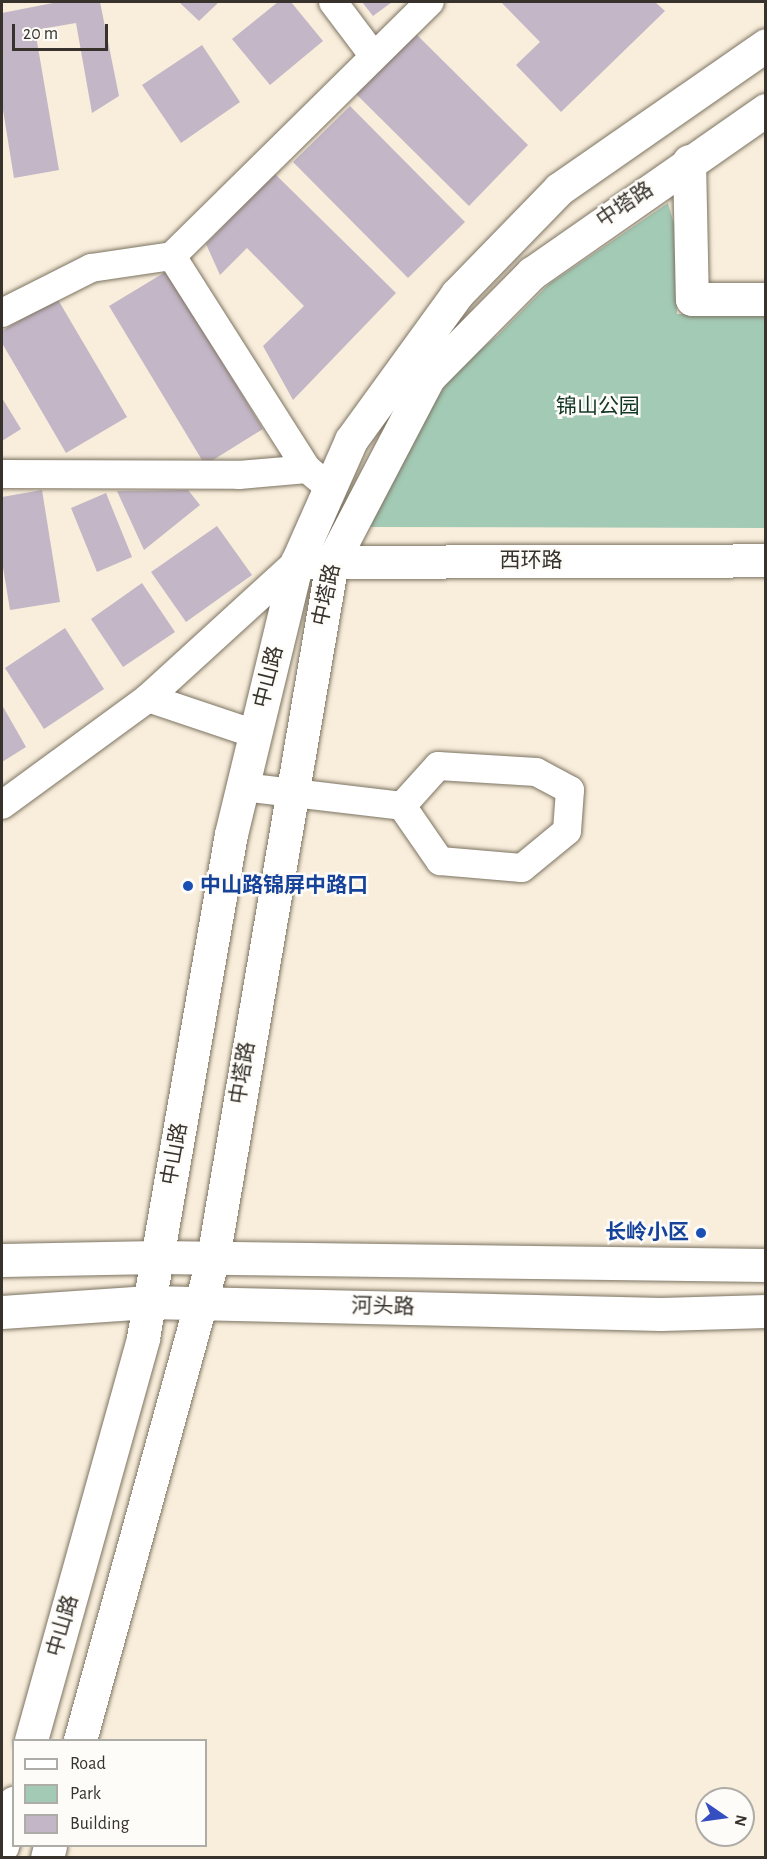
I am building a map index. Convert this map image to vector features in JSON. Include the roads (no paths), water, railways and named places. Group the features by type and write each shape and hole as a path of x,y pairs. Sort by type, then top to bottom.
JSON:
{"main road":[{"name":"中塔路","path":"297,562 318,478 351,440 457,294 559,189 765,45"},
{"name":"中塔路","path":"80,1739 213,1258 289,793 332,562 428,378 532,273 765,110"},
{"path":"689,161 692,299 765,298"},
{"name":"西环路","path":"297,562 765,560"},
{"name":"中山路","path":"31,1739 143,1338 243,787 297,562"},
{"path":"2,1260 157,1257 765,1265"},
{"name":"河头路","path":"2,1312 149,1302 661,1314 765,1311"},
{"path":"2,1846 12,1810"}],"street":[{"path":"333,2 373,55"},
{"path":"2,313 91,268 172,256 373,55 430,2"},
{"path":"172,256 318,478"},
{"path":"2,474 239,475 318,478"},
{"path":"2,805 148,698 297,562"},
{"path":"148,698 255,734"},
{"path":"243,787 402,806 440,861 522,868 567,831 570,790 536,772 438,766 402,806"}],"place":[{"name":"中山路锦屏中路口","path":"188,886"},
{"name":"长岭小区","path":"701,1233"}],"park label":[{"name":"锦山公园","path":"598,407"}]}
